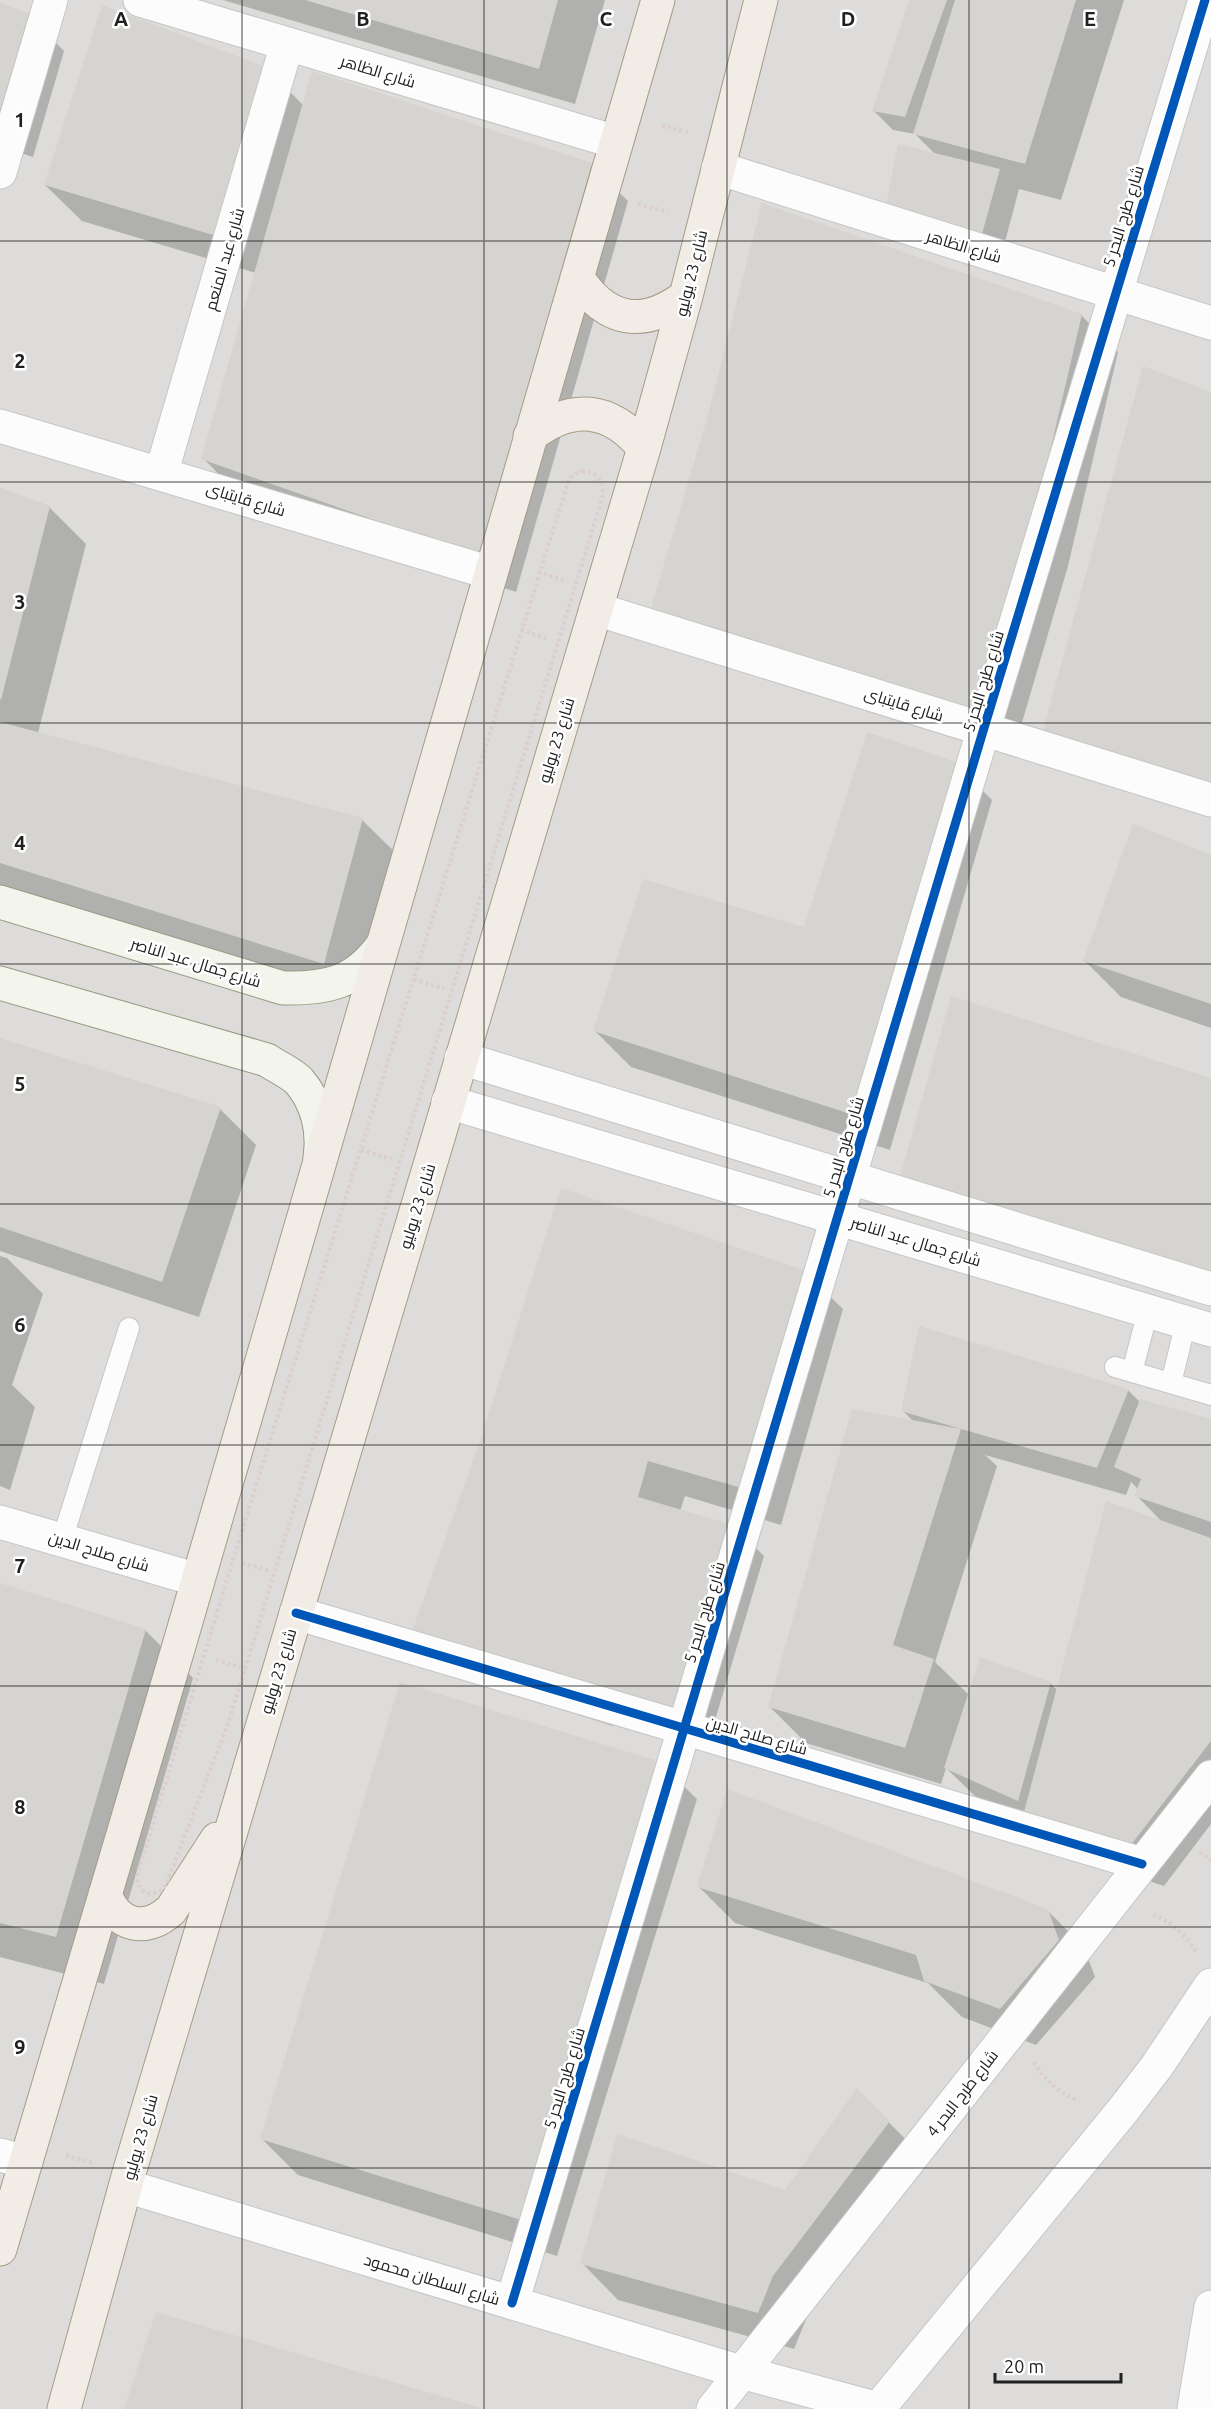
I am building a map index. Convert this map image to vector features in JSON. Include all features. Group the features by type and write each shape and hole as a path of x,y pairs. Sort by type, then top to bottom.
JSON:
{"main road":[{"path":"0,2249 19,2154 105,1894 191,1653 212,1564 323,1151 658,0"},
{"name":"شارع 23 يوليو","path":"64,2409 127,2179 300,1598 414,1165 448,1101 461,1058 465,996 571,646 644,448 686,296 761,0"},
{"path":"577,277 589,295 606,309 626,316 648,316 668,309 686,296"},
{"path":"530,436 548,422 569,415 591,413 611,419 630,431 644,448"},
{"name":"شارع جمال عبد الناصر","path":"0,902 283,988 312,988 340,982 357,974 379,957"},
{"path":"0,983 267,1060 298,1081 312,1102 320,1121 323,1151"},
{"path":"105,1894 109,1905 117,1915 127,1921 139,1924 162,1918 171,1910 237,1808"}],"street":[{"path":"0,172 51,0"},
{"name":"شارع الظاهر","path":"140,0 286,44 620,128"},
{"name":"شارع طرح البحر 5","path":"512,2303 984,728 1205,0"},
{"name":"شارع عبد المنعم","path":"161,474 286,44"},
{"name":"شارع الظاهر","path":"721,156 1115,293 1211,323"},
{"name":"شارع قايتباى","path":"0,426 161,474 493,566"},
{"name":"شارع قايتباى","path":"591,595 984,728 1211,800"},
{"path":"461,1058 1211,1289"},
{"name":"شارع جمال عبد الناصر","path":"448,1101 1198,1326"},
{"name":"شارع صلاح الدين","path":"0,1522 62,1540 212,1564"},
{"name":"شارع صلاح الدين","path":"300,1598 684,1729 1142,1864"},
{"name":"شارع طرح البحر 4","path":"713,2409 1211,1777"},
{"path":"878,2409 1124,2109 1157,2066 1210,1986"},
{"name":"شارع السلطان محمود","path":"127,2179 512,2303 741,2372 878,2409"},
{"path":"1194,2409 1211,2307"}],"lane":[{"path":"1148,1311 1123,1369 1211,1395"},
{"path":"1171,1383 1198,1326"},
{"path":"62,1540 129,1328"}],"path":[{"path":"684,144 690,121"},
{"path":"620,128 687,132 721,156"},
{"path":"601,195 704,222"},
{"path":"664,222 670,201"},
{"path":"582,471 591,472 599,477 603,486 591,595 571,646 414,1165 273,1572 225,1732 165,1887 152,1895 145,1893 139,1888 138,1873 212,1564 361,1150 539,573 568,482 573,474 582,471"},
{"path":"493,566 539,573 591,595"},
{"path":"478,616 571,646"},
{"path":"379,957 414,979 465,996"},
{"path":"323,1151 361,1150 414,1165"},
{"path":"212,1564 273,1572 300,1598"},
{"path":"215,1660 276,1678"},
{"path":"1108,1907 1137,1909 1163,1919 1185,1936 1201,1960 1210,1986"},
{"path":"1020,2018 1026,2049 1041,2075 1065,2096 1093,2107 1124,2109"},
{"path":"19,2154 127,2179"}],"shaded area":[{"path":"0,0 1211,0 1211,2409 0,2409"}],"building":[{"path":"305,0 558,0 539,69"},
{"path":"909,0 947,0 905,117 872,111"},
{"path":"955,0 1076,0 1025,164 913,134"},
{"path":"0,3 29,13 1,108 0,108"},
{"path":"102,5 266,67 220,237 44,185"},
{"path":"312,71 592,163 479,557 201,459"},
{"path":"898,144 1000,169 982,234 886,205"},
{"path":"762,203 1082,314 1032,529 977,717 649,615 706,422"},
{"path":"1143,366 1211,392 1211,791 1042,734"},
{"path":"0,487 50,506 1,700 0,699"},
{"path":"0,722 363,818 324,964 0,863"},
{"path":"867,732 956,762 854,1115 593,1031 643,879 804,927"},
{"path":"1133,824 1211,855 1211,1004 1083,961"},
{"path":"951,996 1211,1078 1211,1272 900,1177"},
{"path":"0,1038 221,1107 162,1282 0,1227"},
{"path":"561,1188 807,1271 745,1489 648,1461 638,1497 736,1526 679,1719 410,1637 479,1444"},
{"path":"919,1326 1129,1389 1097,1468 901,1411"},
{"path":"1140,1399 1211,1419 1211,1522 1134,1496 1141,1479 1114,1467"},
{"path":"852,1409 961,1429 893,1645 934,1659 905,1748 768,1707"},
{"path":"1106,1501 1211,1538 1211,1741 1127,1850 1023,1816"},
{"path":"0,1583 146,1629 56,1937 0,1923"},
{"path":"980,1657 1051,1682 1018,1801 944,1768"},
{"path":"400,1682 661,1762 521,2220 260,2139"},
{"path":"727,1789 1048,1909 1059,1940 1000,2009 924,1981 916,1955 697,1887"},
{"path":"857,2088 890,2121 773,2276 758,2313 580,2264 617,2134 785,2190"},
{"path":"156,2312 481,2408 481,2409 124,2409"}],"cycle path":[{"path":"512,2303 984,728 1205,0"},
{"path":"296,1613 1142,1864"}]}
